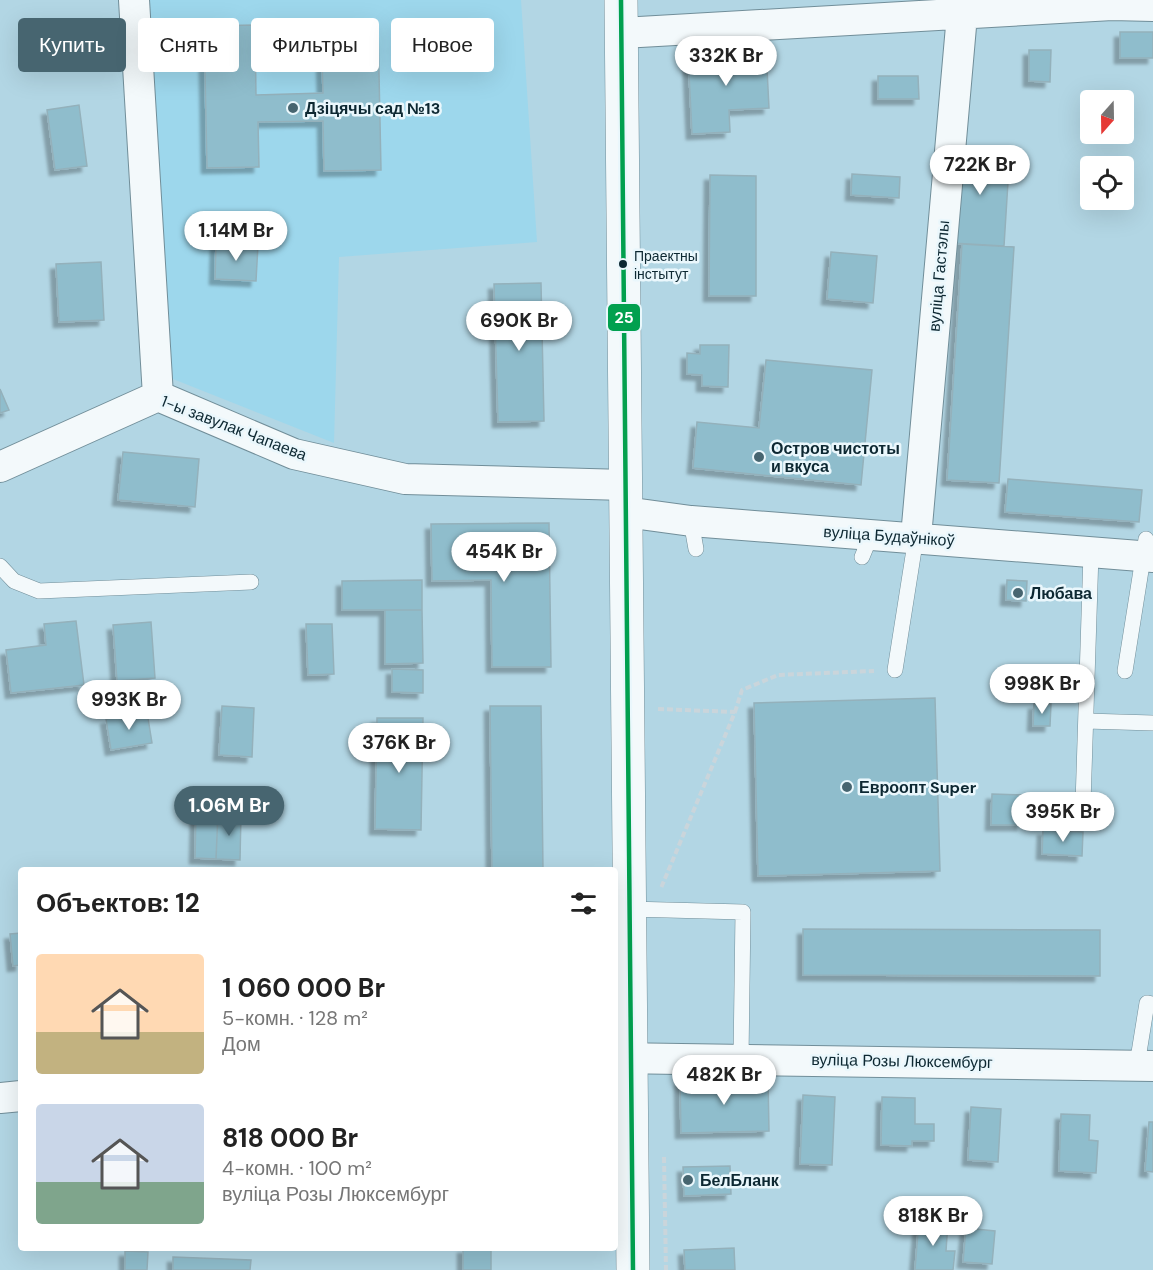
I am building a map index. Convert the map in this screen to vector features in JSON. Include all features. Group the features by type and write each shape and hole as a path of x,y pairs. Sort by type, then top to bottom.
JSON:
{"main road":[{"path":"621,0 629,909 623,1057 633,1270"}],"street":[{"path":"134,0 158,396"},
{"path":"622,33 901,9 962,15 1112,5 1153,6"},
{"name":"вуліца Гастэлы","path":"916,537 962,15"},
{"name":"1-ы завулак Чапаева","path":"0,466 158,396 294,454 405,479 625,498"},
{"name":"вуліца Будаўнікоў","path":"625,498 694,535 866,546 916,537 1091,553 1149,548"},
{"name":"вуліца Розы Люксембург","path":"623,1057 1145,1066"},
{"path":"0,1098 18,1096"}],"lane":[{"path":"895,670 916,537"},
{"path":"1125,671 1149,548"},
{"path":"1083,804 1091,553"},
{"path":"0,566 14,581 39,591 251,582"},
{"path":"1086,721 1153,723"},
{"path":"629,909 743,912 741,1058"},
{"path":"1145,1066 1147,1003 1153,1004"}],"path":[{"path":"658,894 735,712 742,690 778,675 895,670"},
{"path":"656,709 735,712"}],"shaded area":[{"path":"146,0 521,0 537,242 339,257 334,443 173,379 151,72 239,72 239,18 147,18"}],"building":[{"name":"Дзіцячы сад №13","path":"239,25 251,25 251,72 256,72 256,95 323,93 322,72 379,72 381,170 324,171 323,121 258,122 259,167 207,168 205,72 239,72"},
{"path":"1120,32 1153,32 1153,58 1120,58"},
{"path":"766,49 769,108 729,110 730,132 692,134 688,53"},
{"path":"1029,50 1051,50 1050,82 1029,81"},
{"path":"878,76 918,76 919,99 878,99"},
{"path":"79,105 87,166 55,170 47,110"},
{"path":"957,147 1010,150 1004,246 951,243"},
{"path":"852,174 900,177 899,198 851,195"},
{"path":"710,175 756,176 756,296 709,296"},
{"path":"216,243 258,245 256,281 215,279"},
{"path":"962,244 1014,247 999,483 947,480"},
{"path":"831,252 877,256 873,303 827,299"},
{"path":"101,262 104,320 59,322 56,264"},
{"path":"541,283 544,421 498,422 494,284"},
{"path":"700,345 729,345 728,387 702,386 702,375 687,374 687,353 700,354"},
{"path":"766,360 872,370 861,485 693,468 697,422 759,428"},
{"path":"0,389 9,410 0,413"},
{"path":"123,452 199,459 195,507 118,500"},
{"path":"1008,479 1142,490 1139,522 1005,512"},
{"path":"549,523 551,667 492,667 491,580 432,581 431,524"},
{"path":"422,580 422,610 342,610 342,581"},
{"path":"1007,580 1027,581 1026,601 1006,600"},
{"path":"385,610 422,610 423,663 385,664"},
{"path":"76,621 84,685 11,693 6,650 46,645 44,624"},
{"path":"151,622 155,678 117,681 113,625"},
{"path":"306,624 332,624 334,674 308,675"},
{"path":"392,669 423,670 423,693 392,692"},
{"name":"Евроопт Super","path":"935,698 940,871 758,876 754,703"},
{"path":"1034,704 1051,704 1050,726 1033,726"},
{"path":"222,706 254,708 252,757 219,755"},
{"path":"490,706 541,706 543,867 492,867"},
{"path":"147,712 152,743 111,750 106,719"},
{"path":"377,718 423,718 421,830 375,829"},
{"path":"992,794 1023,795 1022,825 991,825"},
{"path":"196,813 218,813 216,859 195,858"},
{"path":"218,813 241,814 240,860 216,859"},
{"path":"1043,830 1083,832 1082,856 1042,854"},
{"path":"803,929 1100,930 1100,976 803,975"},
{"path":"18,933 18,965 13,966 10,934"},
{"path":"768,1079 769,1131 681,1133 680,1080"},
{"path":"803,1095 835,1097 832,1165 800,1164"},
{"path":"882,1097 915,1098 915,1124 934,1124 934,1141 912,1141 912,1146 881,1145"},
{"path":"971,1107 1001,1109 998,1162 968,1160"},
{"path":"1061,1114 1090,1115 1089,1140 1098,1141 1096,1173 1059,1171"},
{"path":"1149,1122 1153,1122 1153,1172 1145,1171"},
{"path":"730,1166 731,1194 684,1196 683,1167"},
{"path":"919,1220 948,1222 946,1251 955,1251 953,1270 915,1270"},
{"path":"966,1228 995,1231 992,1264 963,1262"},
{"path":"734,1248 735,1270 685,1270 684,1250"},
{"path":"125,1251 148,1252 147,1270 125,1270"},
{"path":"463,1251 491,1251 491,1270 463,1270"},
{"path":"173,1257 251,1260 250,1270 173,1270"}],"transit line":[{"name":"25","path":"621,0 633,1270"}],"place":[{"name":"Дзіцячы сад №13","path":"293,108"},
{"name":"Праектны інстытут","path":"623,264"},
{"name":"Остров чистоты и вкуса","path":"759,457"},
{"name":"Любава","path":"1018,593"},
{"name":"Евроопт Super","path":"847,787"},
{"name":"БелБланк","path":"688,1180"}]}
